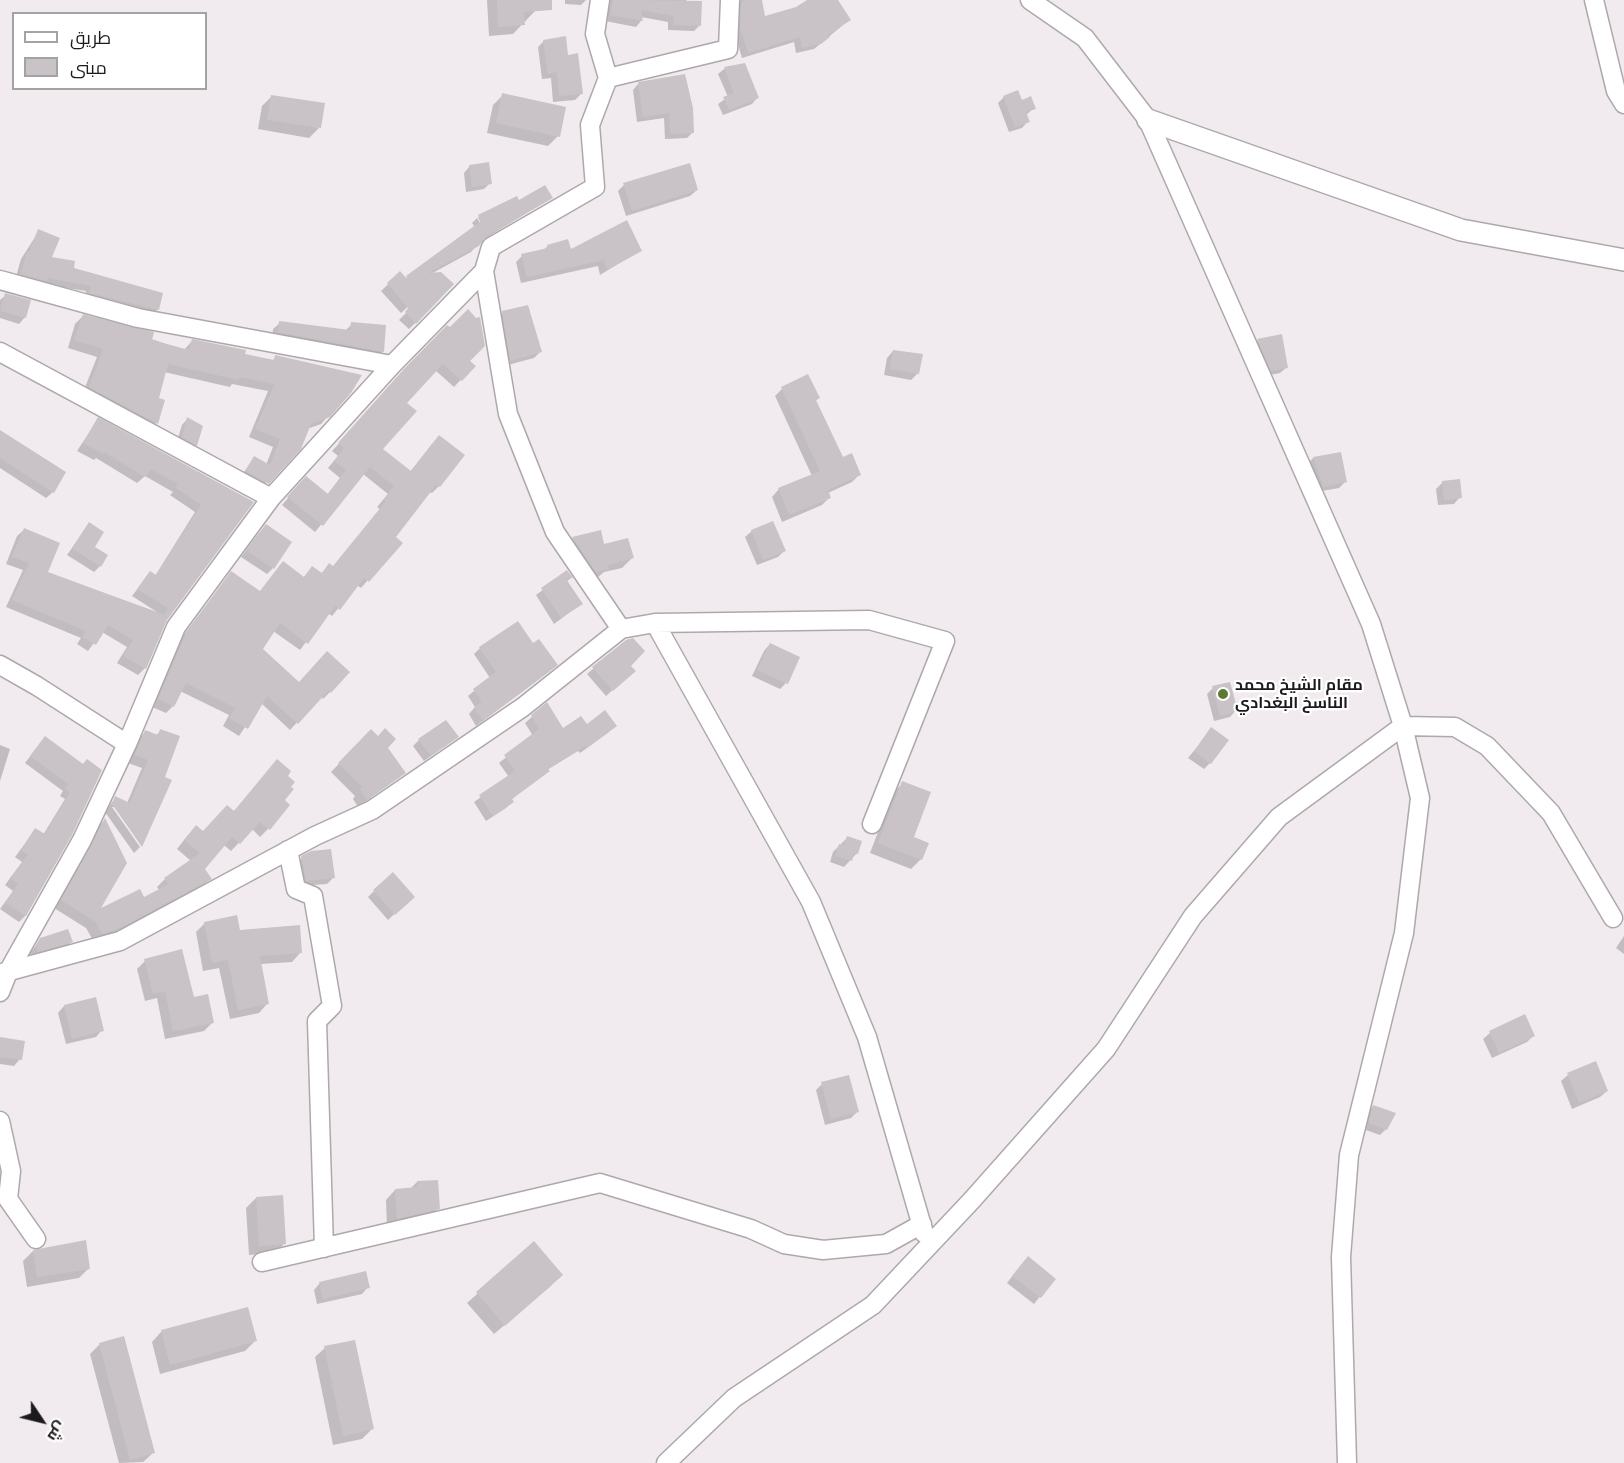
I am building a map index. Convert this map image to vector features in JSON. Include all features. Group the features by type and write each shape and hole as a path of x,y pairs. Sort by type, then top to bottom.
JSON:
{"street":[{"path":"600,0 595,34 608,78 590,125 595,187 491,247 484,271 508,414 555,532 621,629"},
{"path":"608,78 728,48 730,0"},
{"path":"1030,0 1086,38 1148,120 1371,624 1403,726 1420,798 1404,933 1349,1155 1341,1257 1347,1463"},
{"path":"1593,0 1616,91 1624,104"},
{"path":"1148,120 1461,230 1624,260"},
{"path":"0,992 4,972 82,840 127,744 176,627 271,498 392,365 484,271"},
{"path":"0,280 138,318 392,365"},
{"path":"0,352 271,498"},
{"path":"4,972 120,941 288,850 372,810 523,707 621,629 655,623 869,620 945,641 872,824"},
{"path":"655,623 810,902 867,1037 928,1247"},
{"path":"0,665 38,686 127,744"},
{"path":"666,1463 734,1398 873,1305 1106,1049 1192,916 1279,817 1403,726 1455,727 1487,746 1551,813 1613,918"},
{"path":"288,850 296,889 313,896 332,1006 317,1021 324,1248"},
{"path":"0,1121 11,1171 8,1199 36,1239"},
{"path":"262,1263 600,1183 751,1229 784,1244 823,1250 886,1244 922,1224"}],"building":[{"path":"497,0 552,0 552,10 524,12 525,25 498,27"},
{"path":"613,0 702,1 701,26 673,25 674,16 641,10 643,21 610,15"},
{"path":"762,0 765,16 796,7 807,0 838,0 851,20 828,35 830,37 821,44 802,48 800,37 748,53 740,27 741,2"},
{"path":"566,36 568,55 578,53 583,94 559,96 557,72 548,74 543,40"},
{"path":"745,63 759,98 729,110 723,97 734,93 724,67"},
{"path":"685,74 693,108 694,133 670,134 669,113 643,117 638,82"},
{"path":"1018,90 1022,100 1031,96 1036,109 1026,112 1030,122 1015,127 1003,96"},
{"path":"502,93 566,107 560,137 496,123"},
{"path":"271,95 325,103 321,128 267,120"},
{"path":"489,162 492,184 472,187 469,165"},
{"path":"690,163 698,190 632,211 623,183"},
{"path":"545,185 553,198 485,237 479,246 428,273 441,272 454,284 416,324 405,312 408,308 387,283 400,271 408,280 406,276 481,221 478,215 517,196 519,200"},
{"path":"627,220 642,251 607,270 604,260 527,277 521,254 548,248 547,245 568,239 571,249"},
{"path":"38,229 60,238 52,257 75,261 74,268 163,293 159,310 89,293 91,286 48,278 48,281 21,274 27,251 29,252"},
{"path":"5,293 31,300 26,318 0,311"},
{"path":"528,305 542,352 510,361 502,311"},
{"path":"468,309 476,318 480,317 485,346 470,361 476,366 462,381 443,364 407,403 417,411 383,449 411,471 439,435 465,455 440,487 436,485 396,537 403,543 369,582 364,578 340,610 335,606 308,644 280,623 263,649 299,682 327,651 350,672 331,693 329,690 298,724 267,696 248,729 229,718 235,708 186,683 174,707 158,699 186,633 231,571 260,591 283,561 304,577 312,566 322,573 329,563 333,566 386,501 383,500 394,486 370,467 323,526 287,497 306,476 328,494 346,470 334,461 344,448 338,443 403,370 447,325 450,327"},
{"path":"83,314 154,332 152,340 189,350 192,339 246,350 245,354 274,360 275,355 362,375 351,393 330,417 311,424 301,449 269,484 245,471 254,456 270,465 280,439 255,429 275,384 239,377 239,380 168,364 159,398 165,400 158,424 89,387 103,349 74,340"},
{"path":"279,321 350,330 351,322 386,325 384,352 278,332"},
{"path":"1282,334 1288,368 1271,371 1257,339"},
{"path":"893,350 923,354 919,374 890,369"},
{"path":"808,374 820,398 816,400 843,457 852,453 861,475 828,490 831,498 789,515 778,488 820,471 781,387"},
{"path":"98,417 254,502 167,620 146,669 123,656 133,640 108,625 96,645 82,637 86,631 12,600 29,563 12,557 24,528 60,543 48,572 164,615 168,608 137,589 150,571 156,575 201,505 176,488 178,484 151,469 145,477 104,452 103,454 83,443"},
{"path":"187,417 203,426 197,446 182,437"},
{"path":"0,430 66,472 54,493 0,458"},
{"path":"1341,452 1347,482 1323,487 1313,457"},
{"path":"1460,479 1462,498 1444,500 1442,481"},
{"path":"773,521 786,551 763,560 751,530"},
{"path":"89,522 104,532 95,547 108,555 101,567 72,548"},
{"path":"266,524 292,542 274,569 246,550"},
{"path":"601,530 604,544 628,538 634,558 608,565 609,569 596,572 572,537"},
{"path":"567,570 573,578 566,579 583,604 561,618 541,588"},
{"path":"518,621 533,643 539,639 558,665 483,721 474,707 482,702 473,689 496,672 479,647"},
{"path":"633,638 645,651 631,666 636,671 613,691 592,667 626,640"},
{"path":"770,643 800,657 788,684 757,670"},
{"path":"1230,682 1238,711 1220,716 1212,686"},
{"path":"547,702 563,728 581,716 587,724 605,710 617,726 587,748 585,746 548,769 550,771 512,799 514,802 493,816 479,795 515,771 504,755 539,729 531,715"},
{"path":"446,720 459,737 431,756 418,739"},
{"path":"1211,727 1229,740 1211,764 1194,751"},
{"path":"385,728 396,739 388,748 406,773 367,800 360,789 363,788 338,763 371,729 378,736"},
{"path":"160,729 180,736 165,777 172,780 142,847 112,804 115,796 130,803 148,760 135,755 136,752 145,730 158,735"},
{"path":"45,736 83,764 87,759 102,770 72,835 26,916 5,903 18,884 10,878 28,855 21,850 35,828 45,834 70,792 65,789 68,784 30,756"},
{"path":"277,759 291,771 288,776 295,782 291,787 294,789 285,800 290,805 270,830 260,822 240,844 232,837 205,869 212,879 116,930 102,934 96,922 61,900 105,818 127,863 101,908 140,889 144,897 169,884 164,878 200,853 184,840 196,825 203,831 227,805 234,811"},
{"path":"902,781 931,792 914,837 929,843 922,860 878,843"},
{"path":"847,836 862,841 858,854 854,853 852,861 835,856 839,844 844,845"},
{"path":"331,849 335,878 306,881 301,856 311,851"},
{"path":"393,872 415,897 395,915 373,890"},
{"path":"237,915 240,930 300,925 302,953 260,956 269,1004 238,1010 228,960 212,963 204,922"},
{"path":"68,929 73,942 38,952 36,945 40,938"},
{"path":"182,949 194,997 208,994 214,1023 173,1031 165,991 153,994 144,959"},
{"path":"96,997 104,1031 72,1039 64,1005"},
{"path":"1525,1014 1535,1036 1499,1053 1489,1031"},
{"path":"0,1037 25,1041 22,1060 0,1057"},
{"path":"1596,1061 1608,1091 1579,1103 1567,1073"},
{"path":"849,1075 859,1112 831,1119 821,1082"},
{"path":"1373,1105 1396,1113 1387,1130 1369,1123"},
{"path":"438,1180 440,1209 397,1219 395,1189 417,1187 417,1181"},
{"path":"283,1195 286,1244 259,1246 256,1197"},
{"path":"86,1240 90,1269 37,1277 33,1250"},
{"path":"534,1241 563,1275 505,1326 476,1292"},
{"path":"1028,1256 1056,1279 1041,1298 1012,1276"},
{"path":"366,1271 370,1288 323,1299 319,1282"},
{"path":"248,1307 257,1341 170,1365 161,1330"},
{"path":"124,1336 155,1453 130,1460 99,1343"},
{"path":"355,1340 374,1429 343,1436 324,1346"}],"place":[{"name":"مقام الشيخ محمد الناسخ البغدادي","path":"1223,694"}]}
